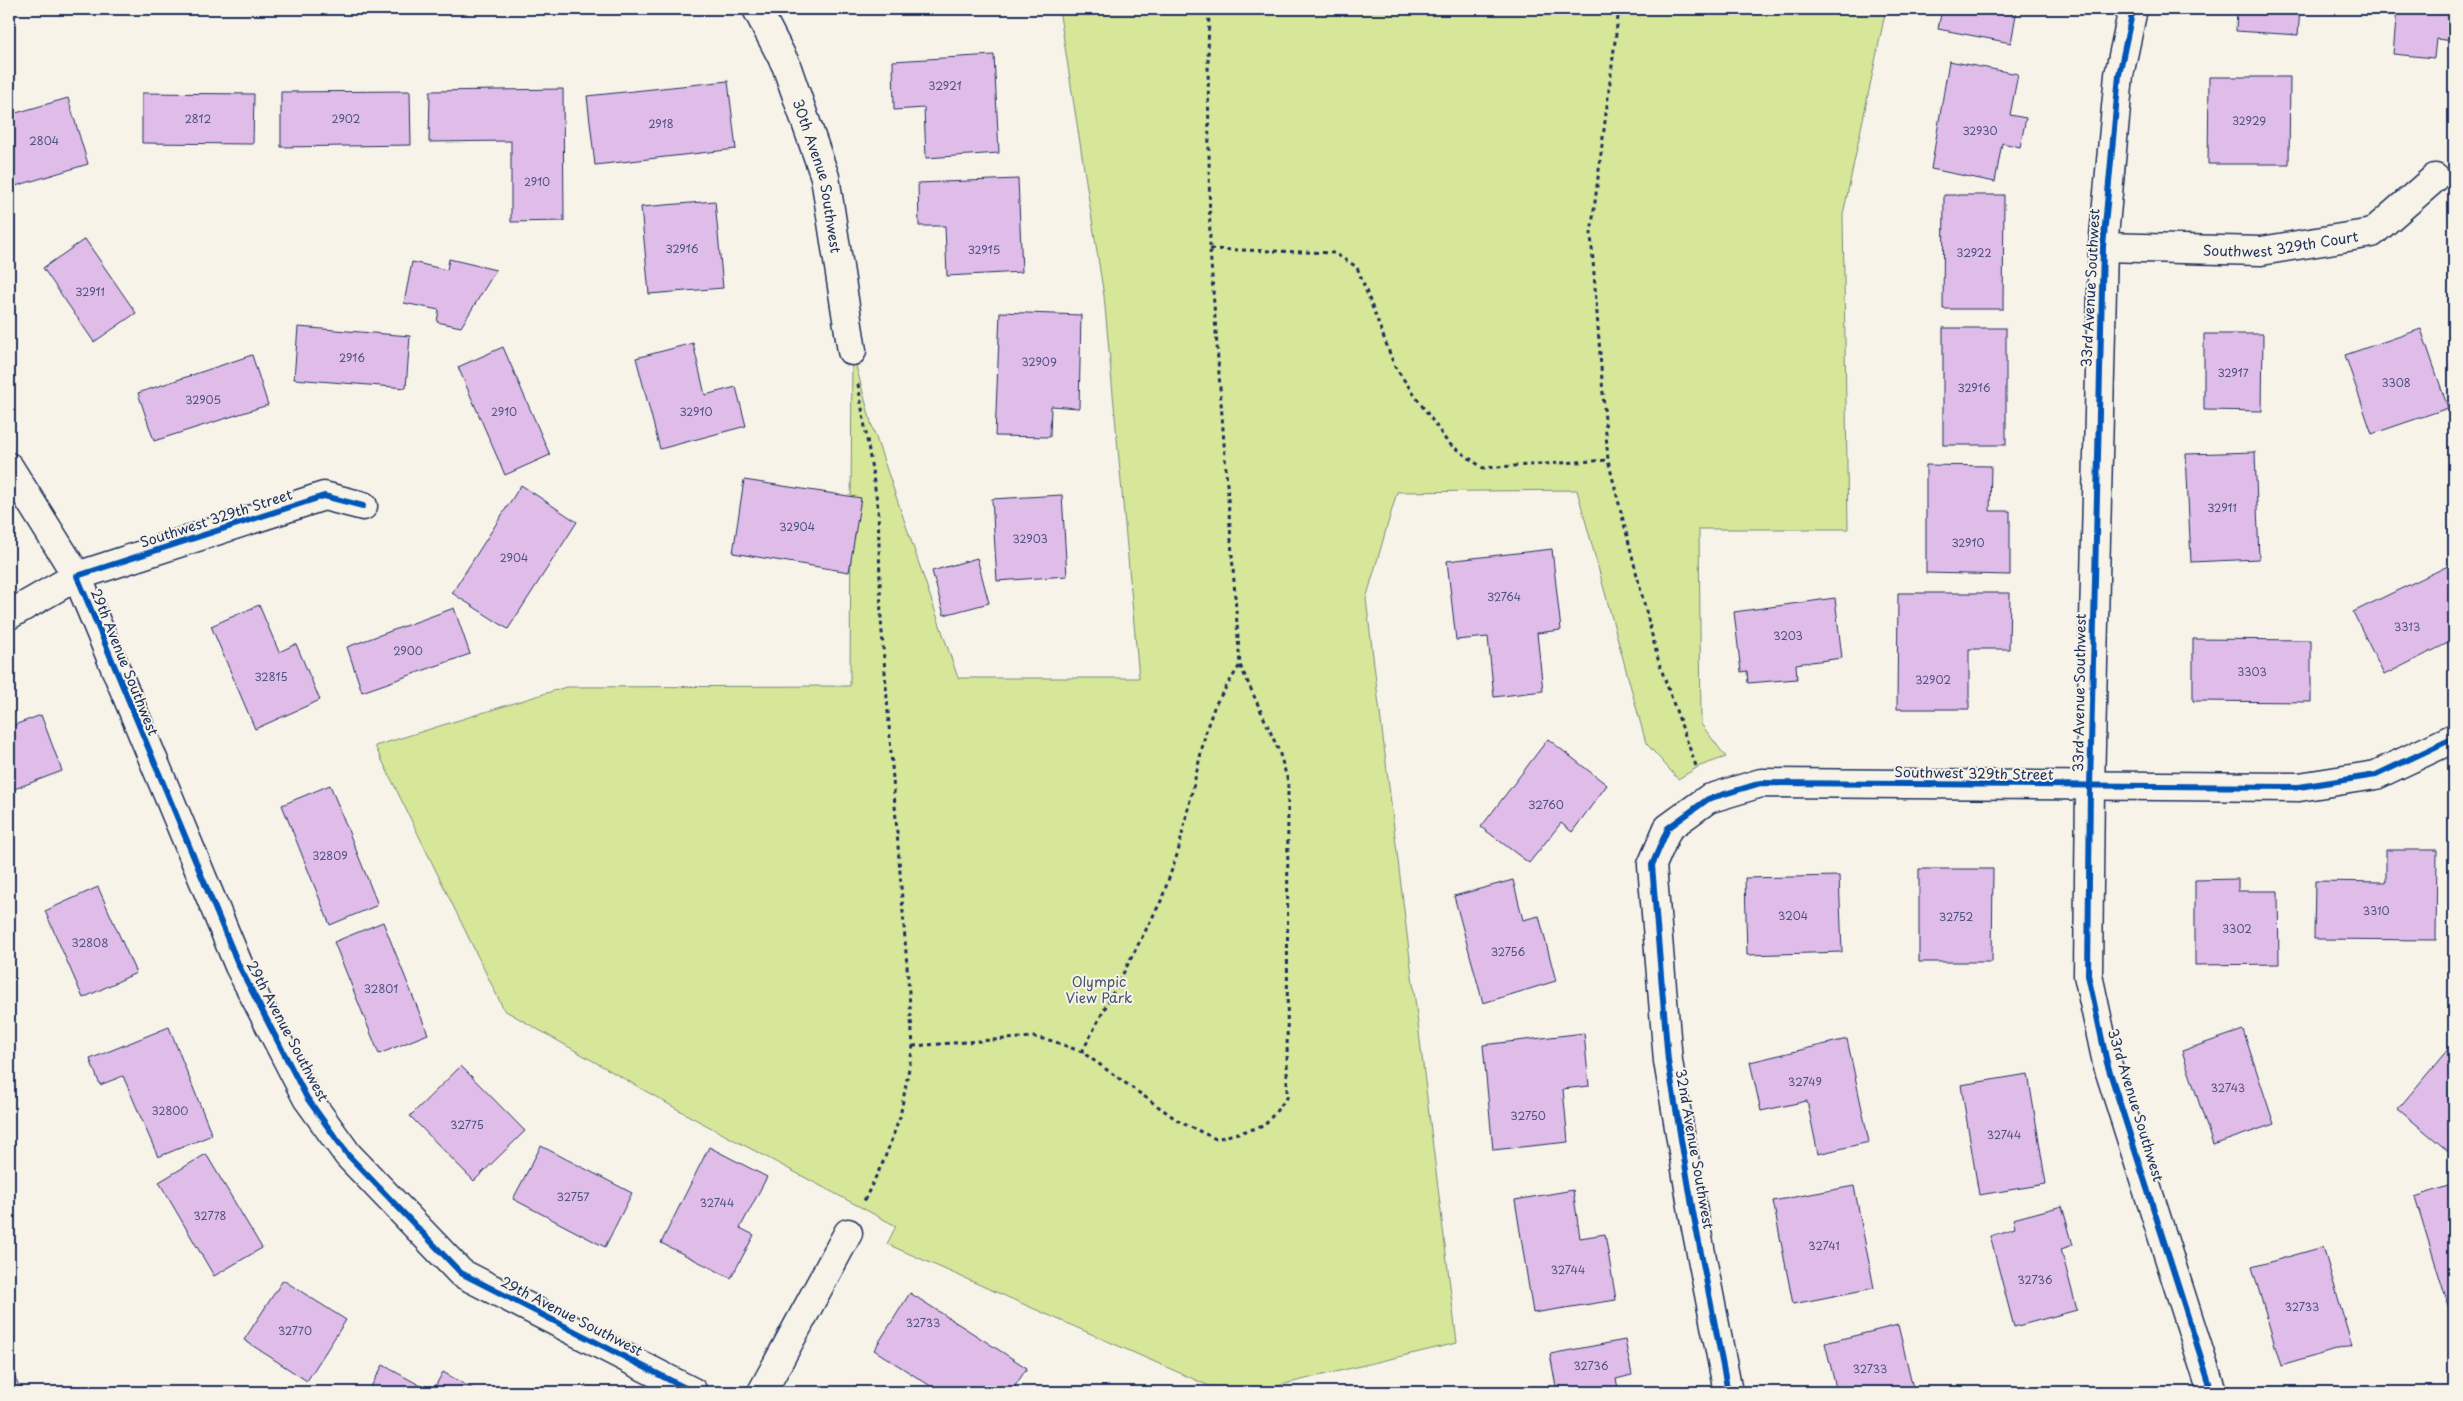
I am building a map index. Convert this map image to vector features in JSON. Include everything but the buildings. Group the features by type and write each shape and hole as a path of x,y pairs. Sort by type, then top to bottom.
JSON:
{"street":[{"name":"30th Avenue Southwest","path":"756,9 786,65 825,177 852,351"},
{"name":"33rd Avenue Southwest","path":"2133,9 2119,75 2103,247 2090,787 2088,975 2107,1063 2212,1392"},
{"name":"Southwest 329th Court","path":"2103,247 2261,251 2372,233 2434,178"},
{"name":"29th Avenue Southwest","path":"9,467 77,576 239,966 307,1098 348,1155 461,1273 693,1392"},
{"name":"Southwest 329th Street","path":"9,615 77,576 324,496 362,506"},
{"name":"Southwest 329th Street","path":"1654,907 1652,865 1668,828 1708,799 1762,783 2090,787 2299,787 2376,775 2454,738"},
{"name":"32nd Avenue Southwest","path":"1654,907 1668,1060 1693,1212 1728,1392"},
{"path":"762,1392 848,1233"}],"path":[{"path":"913,1046 1033,1037 1053,1041 1082,1052 1180,1122 1216,1139 1264,1126 1287,1098 1288,781 1279,751 1240,665 1210,249 1208,58 1210,9"},
{"path":"1619,9 1591,234 1608,460 1659,663 1708,799"},
{"path":"1210,249 1334,253 1357,267 1395,367 1448,443 1483,468 1608,460"},
{"path":"848,1233 884,1160 900,1117 913,1046 881,619 878,507 852,351"},
{"path":"1082,1052 1161,901 1178,852 1207,726 1215,705 1240,665"}],"green space":[{"name":"Olympic View Park","path":"1059,9 1886,9 1843,215 1848,529 1699,529 1701,724 1726,757 1700,766 1678,779 1646,743 1577,490 1397,492 1366,599 1457,1343 1251,1392 1223,1392 887,1244 896,1226 691,1117 504,1010 375,746 566,687 850,686 852,351 872,426 958,678 1139,678 1104,296"}],"cycle path":[{"path":"2133,9 2119,75 2103,247 2090,787 2088,975 2107,1063 2212,1392"},
{"path":"363,506 324,496 77,576 239,966 307,1098 348,1155 461,1273 693,1392"},
{"path":"1728,1392 1693,1212 1668,1061 1652,865 1668,828 1708,799 1761,783 2299,787 2376,775 2454,738"}]}
